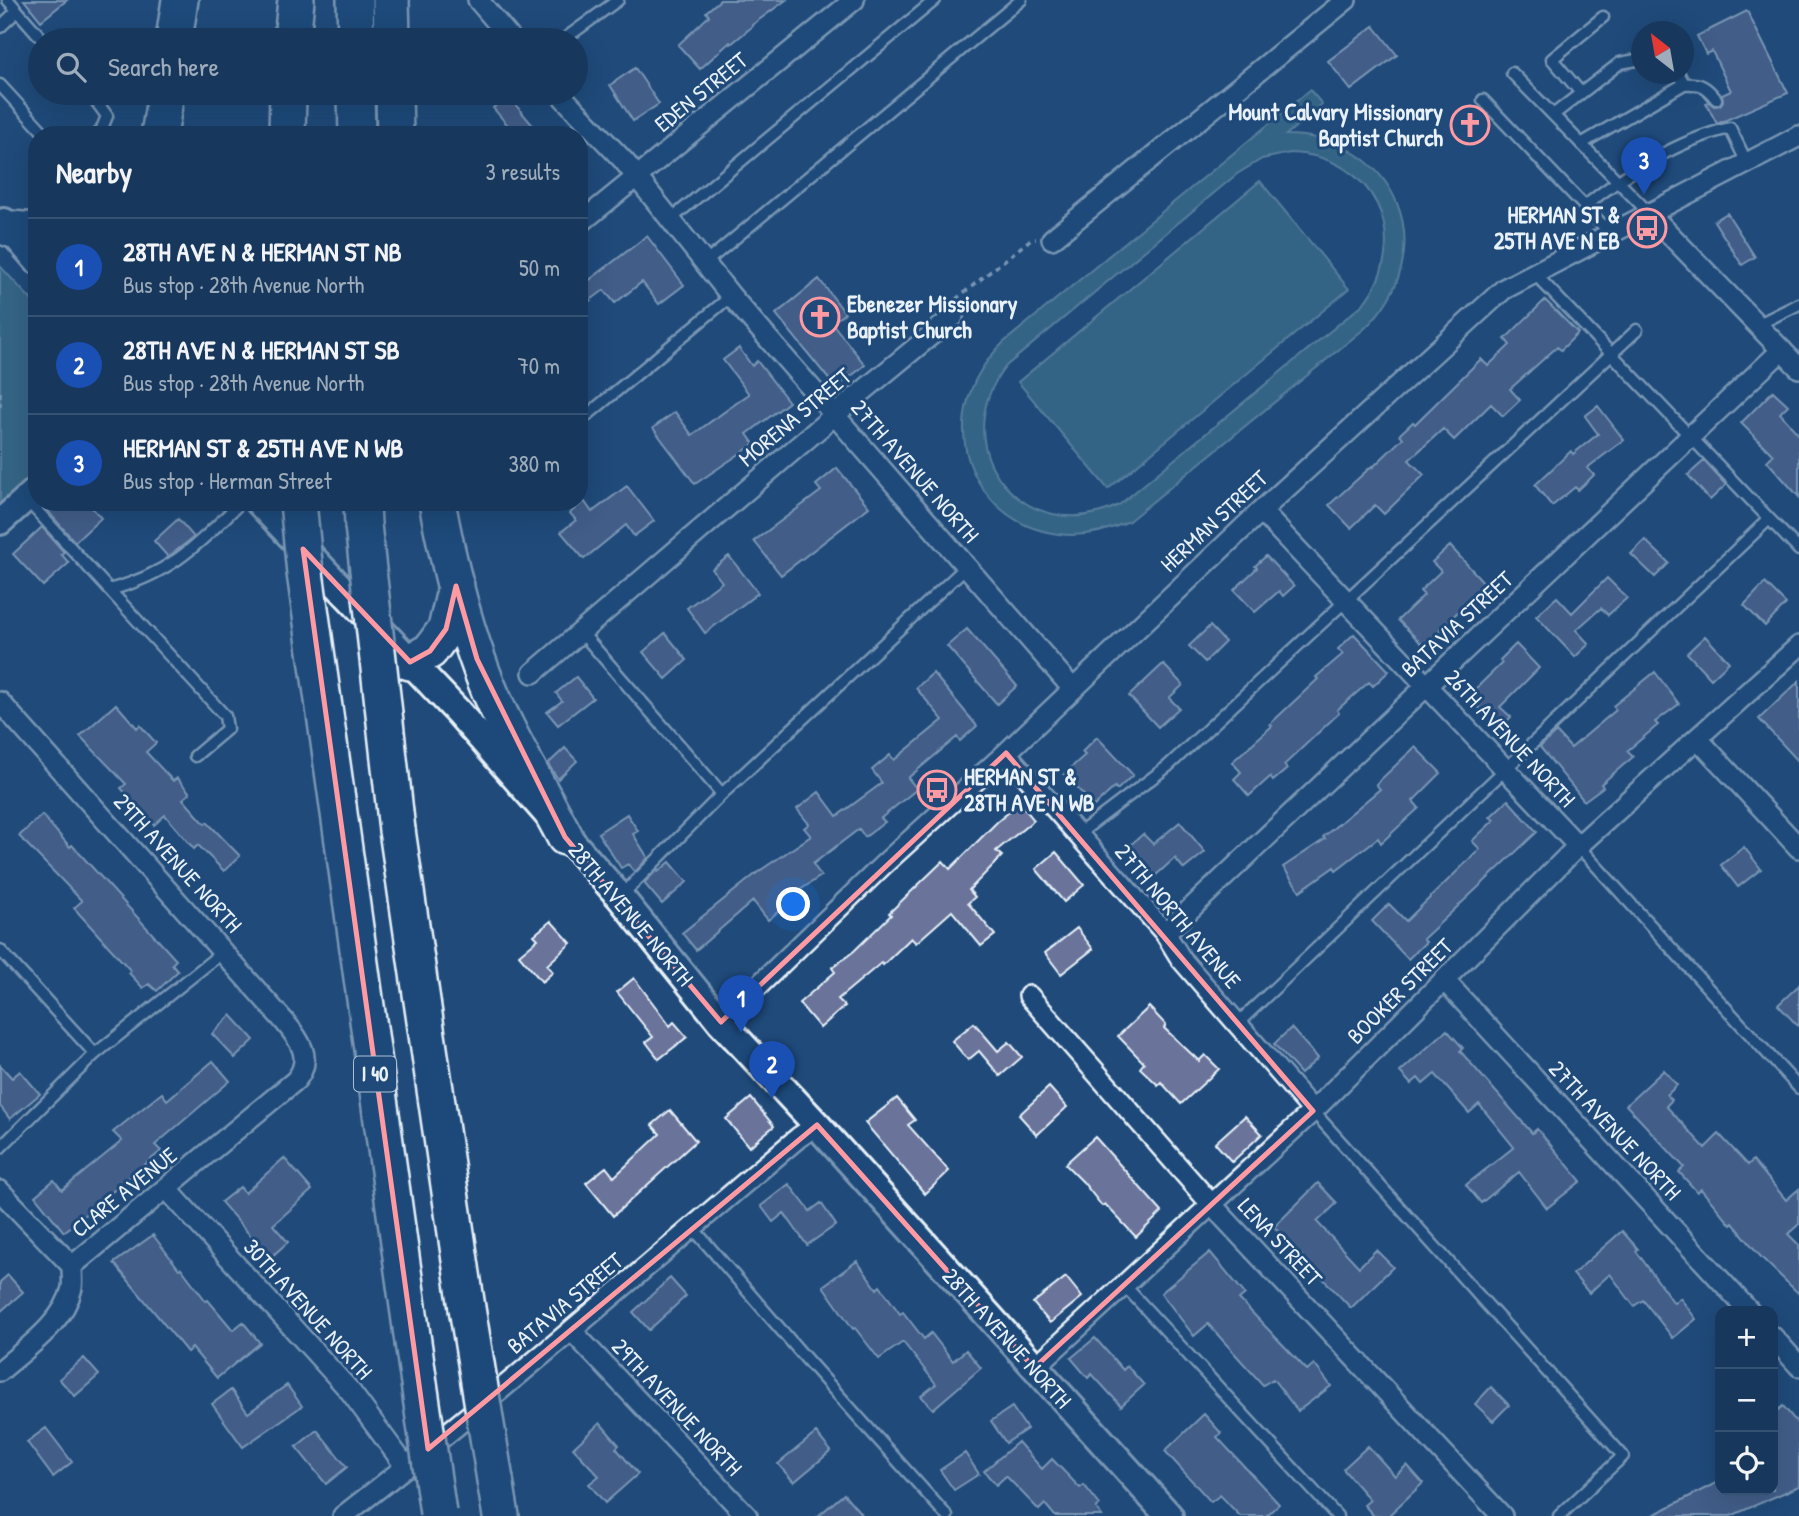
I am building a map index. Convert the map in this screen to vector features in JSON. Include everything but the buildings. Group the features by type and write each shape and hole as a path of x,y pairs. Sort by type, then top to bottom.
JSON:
{"highway":[{"path":"176,28 180,0"},
{"path":"293,28 296,0"},
{"path":"355,0 356,28"},
{"path":"391,0 392,28"},
{"path":"160,126 164,105"},
{"path":"287,126 288,105"},
{"path":"356,105 357,126"},
{"path":"394,105 395,126"},
{"name":"I 40","path":"299,511 305,573 438,1515"},
{"path":"439,511 456,586 477,659 496,704 565,836"},
{"name":"I 40","path":"363,514 397,830 467,1308 501,1516"},
{"path":"410,662 430,651 446,629 456,586"}],"main road":[{"path":"15,226 28,246"},
{"name":"28TH AVENUE NORTH","path":"267,511 458,712 620,897 721,1022 1169,1516"}],"street":[{"path":"478,0 502,28"},
{"name":"EDEN STREET","path":"588,216 854,0"},
{"path":"1052,239 1346,0"},
{"name":"27TH AVENUE NORTH","path":"570,105 624,161 732,296 1073,689"},
{"name":"HERMAN STREET","path":"721,1022 883,865 1006,753 1261,511 1504,289 1799,136"},
{"path":"1649,213 1799,368"},
{"name":"MORENA STREET","path":"533,673 834,415 953,317"},
{"name":"BATAVIA STREET","path":"1165,933 1782,350"},
{"path":"0,522 28,497"},
{"name":"26TH AVENUE NORTH","path":"1261,511 1578,846"},
{"name":"BOOKER STREET","path":"1034,1368 1313,1111 1578,846 1799,646"},
{"name":"29TH AVENUE NORTH","path":"0,702 296,1035 303,1049 305,1065"},
{"path":"1698,738 1799,848"},
{"name":"27TH NORTH AVENUE","path":"1006,753 1165,933 1181,959 1313,1111"},
{"name":"27TH AVENUE NORTH","path":"1445,981 1744,1306"},
{"name":"LENA STREET","path":"1029,996 1212,1205 1502,1516"},
{"name":"CLARE AVENUE","path":"0,1371 40,1336 64,1309 72,1287 72,1266 296,1080 305,1065"},
{"name":"BATAVIA STREET","path":"343,1516 572,1331 799,1137 817,1125"},
{"name":"30TH AVENUE NORTH","path":"167,1189 350,1391 406,1467"},
{"path":"0,1191 72,1266"},
{"name":"29TH AVENUE NORTH","path":"572,1331 747,1516"},
{"path":"1778,1343 1799,1366"}],"lane":[{"path":"8,0 33,28"},
{"path":"580,28 618,0"},
{"path":"670,220 935,0"},
{"path":"705,263 1021,0"},
{"path":"0,27 18,11"},
{"path":"1581,93 1552,59 1603,17"},
{"path":"1553,114 1620,64 1631,62"},
{"path":"1513,73 1649,213"},
{"path":"1694,82 1709,90 1716,99"},
{"path":"1581,144 1673,84"},
{"path":"0,85 38,126"},
{"path":"1483,100 1610,233"},
{"path":"99,105 107,116 103,126"},
{"path":"1584,206 1617,180 1706,133 1729,125 1747,163"},
{"path":"1534,273 1799,550"},
{"path":"588,415 732,296"},
{"path":"1757,325 1799,304"},
{"path":"1077,835 1168,766 1637,330"},
{"path":"45,511 109,590 225,716 227,729 195,756"},
{"path":"109,590 137,583 183,557 232,511"},
{"path":"1237,1024 1769,519"},
{"path":"620,897 722,794 966,567"},
{"path":"581,632 722,794"},
{"path":"1578,846 1799,1088"},
{"path":"0,950 95,1054"},
{"path":"0,1148 95,1054 224,951"},
{"path":"1313,1111 1623,1456 1559,1516"},
{"path":"692,1227 807,1361 947,1516"},
{"path":"1124,1285 1338,1516"}],"path":[{"path":"953,317 953,302 1031,239 1052,239"},
{"path":"0,392 0,409"}],"highlighted area":[{"path":"303,549 410,662 430,651 446,629 456,586 477,659 565,837 721,1022 1006,753 1313,1111 1034,1368 817,1125 428,1449"}],"green space":[{"path":"1310,90 1322,104 1286,135 1325,140 1356,154 1381,176 1397,203 1404,234 1402,266 1388,299 1364,329 1129,521 1084,534 1044,531 1009,515 983,489 968,456 964,418 976,379 1004,342","holes":["1290,153 1319,157 1344,168 1363,184 1377,204 1385,228 1385,253 1378,279 1363,304 1119,505 1085,515 1053,514 1025,503 1003,484 989,458 983,429 988,398 1006,366 1237,174 1262,159"]},
{"path":"1260,181 1349,289 1108,489 1018,382"},
{"path":"0,266 28,296 28,479 0,504"}],"place":[{"name":"Mount Calvary Missionary Baptist Church","path":"1470,125"},
{"name":"HERMAN ST & 25TH AVE N WB","path":"1644,195"},
{"name":"HERMAN ST & 25TH AVE N EB","path":"1647,228"},
{"name":"Ebenezer Missionary Baptist Church","path":"820,317"},
{"name":"HERMAN ST & 28TH AVE N WB","path":"937,790"},
{"name":"28TH AVE N & HERMAN ST NB","path":"741,1033"},
{"name":"28TH AVE N & HERMAN ST SB","path":"772,1099"}]}
